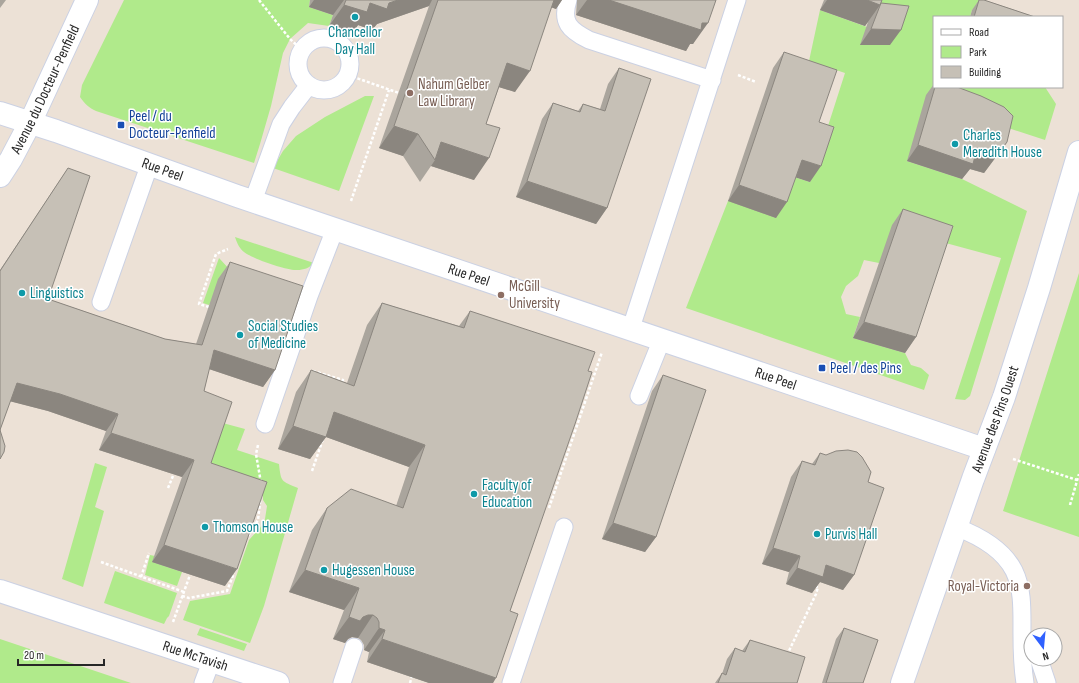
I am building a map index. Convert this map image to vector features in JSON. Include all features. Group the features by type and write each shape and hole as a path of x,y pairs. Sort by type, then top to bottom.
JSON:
{"street":[{"name":"Avenue du Docteur-Penfield","path":"0,176 30,123 87,0"},
{"name":"Rue Peel","path":"0,113 149,166 631,328 984,449"},
{"name":"Avenue des Pins Ouest","path":"902,683 956,527 999,411 1027,327 1079,152"},
{"name":"Rue McTavish","path":"0,591 278,683"}],"lane":[{"path":"568,0 564,12 567,23 578,35 589,40 712,80"},
{"path":"631,328 738,0"},
{"path":"319,38 332,39 340,42 350,57 348,75 341,84 329,90 316,89 309,85 300,75 298,66 302,50 311,41 319,38"},
{"path":"253,201 281,124 309,85"},
{"path":"101,302 149,166"},
{"path":"265,424 309,296 335,229"},
{"path":"639,396 662,339"},
{"path":"511,683 564,527"},
{"path":"956,527 971,532 1004,555 1016,573 1022,602 1030,627"},
{"path":"1022,602 1023,662 1025,683"},
{"path":"342,683 354,647"},
{"path":"203,683 211,662"},
{"path":"1041,667 1046,683"}],"path":[{"path":"258,0 290,39 302,50"},
{"path":"348,75 399,93"},
{"path":"743,77 756,82"},
{"path":"350,201 389,90"},
{"path":"209,307 199,304 216,254 228,249"},
{"path":"310,370 343,380 341,388"},
{"path":"312,471 325,433"},
{"path":"259,442 256,454 261,486"},
{"path":"1013,459 1077,480"},
{"path":"168,488 176,469"},
{"path":"1070,505 1079,474"},
{"path":"247,537 258,520 261,492"},
{"path":"254,495 261,497"},
{"path":"142,577 149,553"},
{"path":"101,562 184,592"},
{"path":"182,596 189,598 227,591 235,571"},
{"path":"174,617 190,575"},
{"path":"785,660 816,594 818,587 814,586"},
{"path":"410,683 414,670"}],"green space":[{"path":"124,0 310,0 309,7 333,15 329,26 308,23 290,39 283,53 271,106 254,163 96,111 85,104 80,97 82,85"},
{"path":"874,0 982,0 972,10 970,16 933,16 933,88 1046,88 1056,104 1045,140 993,123 907,161 962,179 1027,211 970,396 965,400 955,399 1001,258 942,242 879,263 864,260 858,276 846,286 841,297 846,314 860,317 853,338 905,353 911,365 921,368 929,375 924,390 686,308 728,201 791,176 810,182 845,73 809,61 820,10 867,27 861,45 889,45 898,22 868,19"},
{"path":"365,96 374,96 339,191 273,168 283,151 296,136 325,117"},
{"path":"235,237 314,263 302,270 286,269 270,264 244,252 238,245"},
{"path":"219,258 231,271 209,305 203,303"},
{"path":"1079,273 1079,537 1003,511"},
{"path":"219,422 245,429 237,450 279,464 281,478 288,484 298,488 264,606 250,643 183,620 190,601 230,594 249,540 260,528 265,519 267,506 263,500 263,496 207,476"},
{"path":"95,463 107,467 95,507 104,511 83,587 62,579"},
{"path":"150,555 155,556 153,562 182,572 177,586 145,575"},
{"path":"115,571 177,593 169,616 164,624 104,603"},
{"path":"200,628 247,644 244,651 197,635"},
{"path":"0,639 131,683 0,683"}],"building":[{"path":"346,0 398,0 389,3 387,9 370,3 367,12 344,5"},
{"path":"438,0 554,0 530,71 507,63 486,124 500,128 489,158 441,142 435,160 418,134 394,126"},
{"path":"609,0 716,0 708,23 702,23 701,30"},
{"path":"867,0 882,0 880,5"},
{"path":"979,0 984,0 1032,16 974,16"},
{"path":"881,3 909,6 901,30 871,29"},
{"path":"784,52 837,70 819,122 834,127 821,166 802,160 787,202 739,185"},
{"path":"619,68 651,79 607,208 527,181 553,103 580,112 583,104 605,111"},
{"name":"Charles Meredith House","path":"935,88 960,88 1004,107 1013,116 1007,142 995,158 976,152 973,164 918,145"},
{"path":"68,168 90,176 48,299 165,339 202,345 230,262 303,286 275,370 214,350 204,391 232,402 211,463 267,482 237,569 164,545 194,460 111,433 118,414 60,394 17,383 0,430 0,271"},
{"path":"903,209 953,226 916,337 864,322"},
{"name":"Faculty of Education","path":"382,303 464,328 470,311 595,352 588,371 592,372 575,424 510,611 518,614 496,678 382,639 385,630 379,628 379,622 373,615 363,617 360,621 349,617 359,588 305,570 327,508 351,489 403,508 425,445 334,412 326,437 293,426 311,370 354,386"},
{"path":"663,375 706,390 656,537 613,523"},
{"path":"0,430 5,446 4,452 0,459"},
{"name":"Purvis Hall","path":"848,450 857,452 862,457 871,472 868,482 884,488 854,575 826,565 823,577 797,568 800,556 773,548 802,461 815,465 820,453 826,455 836,451"},
{"path":"844,628 878,640 863,683 826,683"},
{"path":"750,640 805,657 797,683 718,683 722,673 726,675 735,648 745,652"}],"place":[{"name":"Chancellor Day Hall","path":"355,17"},
{"name":"Nahum Gelber Law Library","path":"410,93"},
{"name":"Peel / du Docteur-Penfield","path":"121,125"},
{"name":"Charles Meredith House","path":"955,144"},
{"name":"Linguistics","path":"22,293"},
{"name":"McGill University","path":"501,295"},
{"name":"Social Studies of Medicine","path":"240,335"},
{"name":"Peel / des Pins","path":"822,368"},
{"name":"Faculty of Education","path":"474,494"},
{"name":"Thomson House","path":"205,527"},
{"name":"Purvis Hall","path":"817,534"},
{"name":"Hugessen House","path":"324,570"},
{"name":"Royal-Victoria","path":"1027,586"}]}
